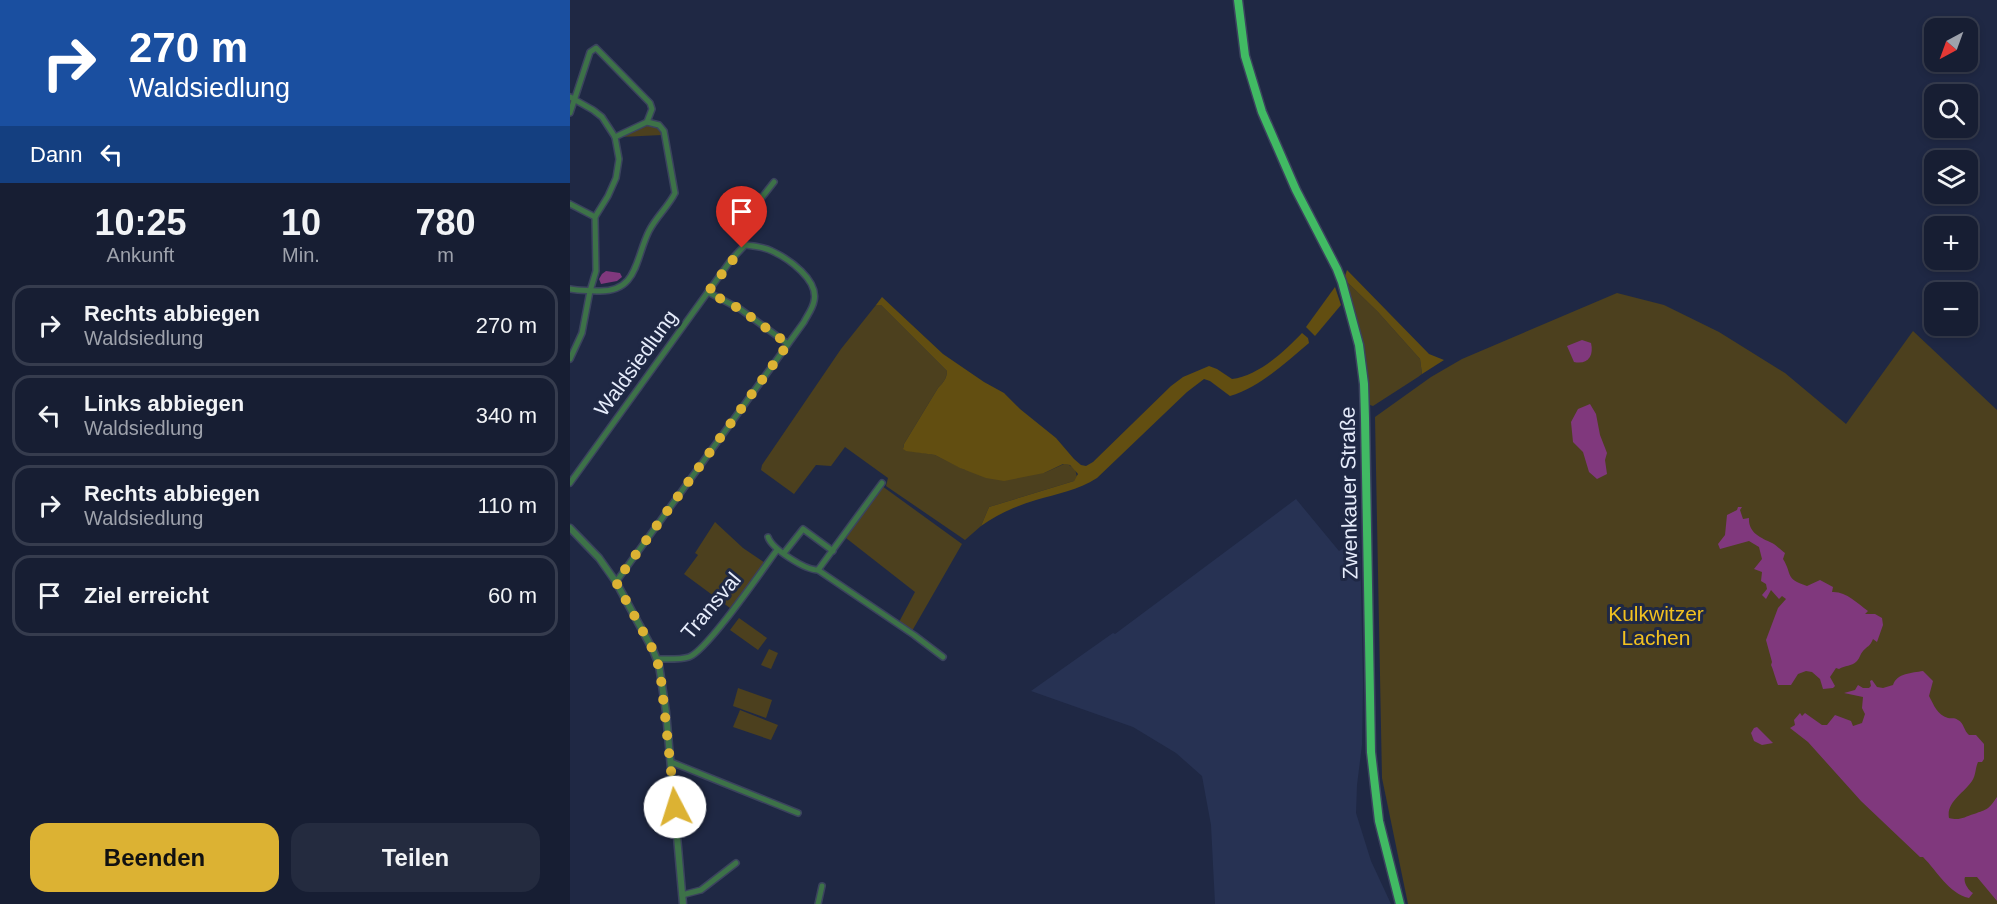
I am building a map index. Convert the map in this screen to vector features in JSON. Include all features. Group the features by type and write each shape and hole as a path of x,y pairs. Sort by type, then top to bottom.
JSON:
{"main road":[{"name":"Zwenkauer Straße","path":"1238,0 1245,56 1257,99 1296,190 1337,269 1359,345 1366,421 1371,752 1379,821 1400,904"}],"street":[{"path":"570,113 572,98 593,48 599,51 650,102 652,110 647,122"},
{"path":"570,359 582,333 596,271 595,217 616,178 619,159 615,137 602,117 572,98"},
{"path":"570,289 582,292 604,291 623,286 630,278 649,231 675,193 664,131 659,125 647,122 615,137"},
{"path":"616,582 804,322 814,302 811,281 804,274 772,251 745,245 738,234 740,225 774,182"},
{"path":"570,204 595,217"},
{"name":"Waldsiedlung","path":"570,483 731,260 745,245"},
{"path":"708,292 740,309 788,344"},
{"path":"818,570 882,483"},
{"path":"570,528 599,558 616,582 657,659 663,683 683,904"},
{"path":"784,553 803,529 833,551"},
{"path":"768,537 777,550 808,569 818,570 943,657"},
{"name":"Transval","path":"657,659 689,657 699,650 713,635 777,550"},
{"path":"671,762 798,813"},
{"path":"682,896 701,890 736,863"},
{"path":"818,904 822,886"}],"shaded area":[{"path":"1347,270 1429,354 1444,360 1422,374 1420,359 1378,312 1344,279"},
{"path":"606,271 620,273 622,277 617,281 601,284 599,279"},
{"path":"1335,287 1341,305 1315,336 1306,327"},
{"path":"882,297 943,354 1004,393 1056,438 1074,459 1086,466 1183,377 1209,366 1232,379 1242,377 1270,362 1302,333 1308,338 1309,343 1262,381 1230,396 1204,379 1187,392 1097,478 1075,489 1014,508 981,526 989,507 1074,481 1078,474 1070,465 1063,464 1044,473 1004,481 986,478 935,455 903,449 944,380 947,371 881,305 876,305"},
{"path":"1582,340 1591,343 1591,356 1586,361 1574,362 1567,346"},
{"path":"1590,404 1596,414 1600,435 1607,453 1605,460 1607,474 1597,479 1589,472 1583,452 1573,442 1571,422 1578,409"},
{"path":"1296,499 1339,551 1360,537 1363,684 1362,745 1356,813 1371,861 1391,904 1215,904 1211,825 1202,776 1176,753 1133,727 1031,691 1113,633 1115,634"},
{"path":"1738,507 1742,507 1740,510 1743,519 1749,518 1751,528 1756,534 1785,553 1783,559 1790,576 1795,581 1807,586 1820,580 1833,587 1832,592 1842,593 1855,601 1868,611 1865,614 1875,614 1882,618 1883,625 1877,642 1873,639 1855,663 1836,668 1830,677 1835,686 1833,688 1823,689 1820,679 1812,672 1806,671 1798,674 1791,685 1778,685 1766,640 1778,608 1786,599 1782,596 1779,599 1771,590 1766,599 1762,595 1767,589 1766,584 1761,581 1762,572 1754,569 1762,559 1759,547 1749,541 1720,549 1718,544 1725,535 1727,515 1737,510"},
{"path":"1923,671 1933,681 1929,696 1938,712 1944,717 1960,721 1969,735 1976,735 1984,744 1984,759 1978,762 1972,781 1950,807 1949,818 1962,818 1985,810 1997,797 1997,901 1977,877 1965,877 1966,886 1973,893 1969,898 1949,887 1923,857 1920,857 1861,801 1808,742 1790,728 1795,725 1794,720 1800,713 1802,716 1805,713 1822,725 1827,725 1835,715 1851,721 1853,726 1862,723 1865,714 1862,708 1863,697 1844,693 1855,690 1858,685 1869,688 1872,680 1877,687 1883,688 1893,685 1901,676"},
{"path":"1757,727 1773,743 1762,745 1754,741 1751,733"}],"green space":[{"path":"651,124 656,126 662,135 621,137 633,130"},
{"path":"1344,279 1378,312 1420,359 1422,374 1373,406 1370,405 1361,342"},
{"name":"Kulkwitzer Lachen","path":"1617,293 1664,305 1719,332 1785,373 1846,424 1913,331 1997,410 1997,904 1408,904 1382,778 1375,417 1431,377 1462,359"},
{"path":"876,305 881,305 947,371 944,380 904,444 905,450 935,455 965,470 1044,473 1064,464 1075,469 1077,477 1074,481 989,507 981,526 965,540 886,486 888,478 845,447 831,466 816,465 794,494 761,470 762,465 841,349"},
{"path":"882,486 962,544 912,631 899,622 915,592 846,538"},
{"path":"715,522 743,548 765,563 730,608 684,574 698,555 695,553"},
{"path":"739,618 767,638 758,650 730,630"},
{"path":"769,649 778,653 771,669 761,665"},
{"path":"738,688 772,700 766,718 733,706"},
{"path":"740,710 778,725 771,740 733,727"}],"route":[{"path":"675,807 660,670 653,650 616,582 788,344 740,309 708,292 742,248"}]}
